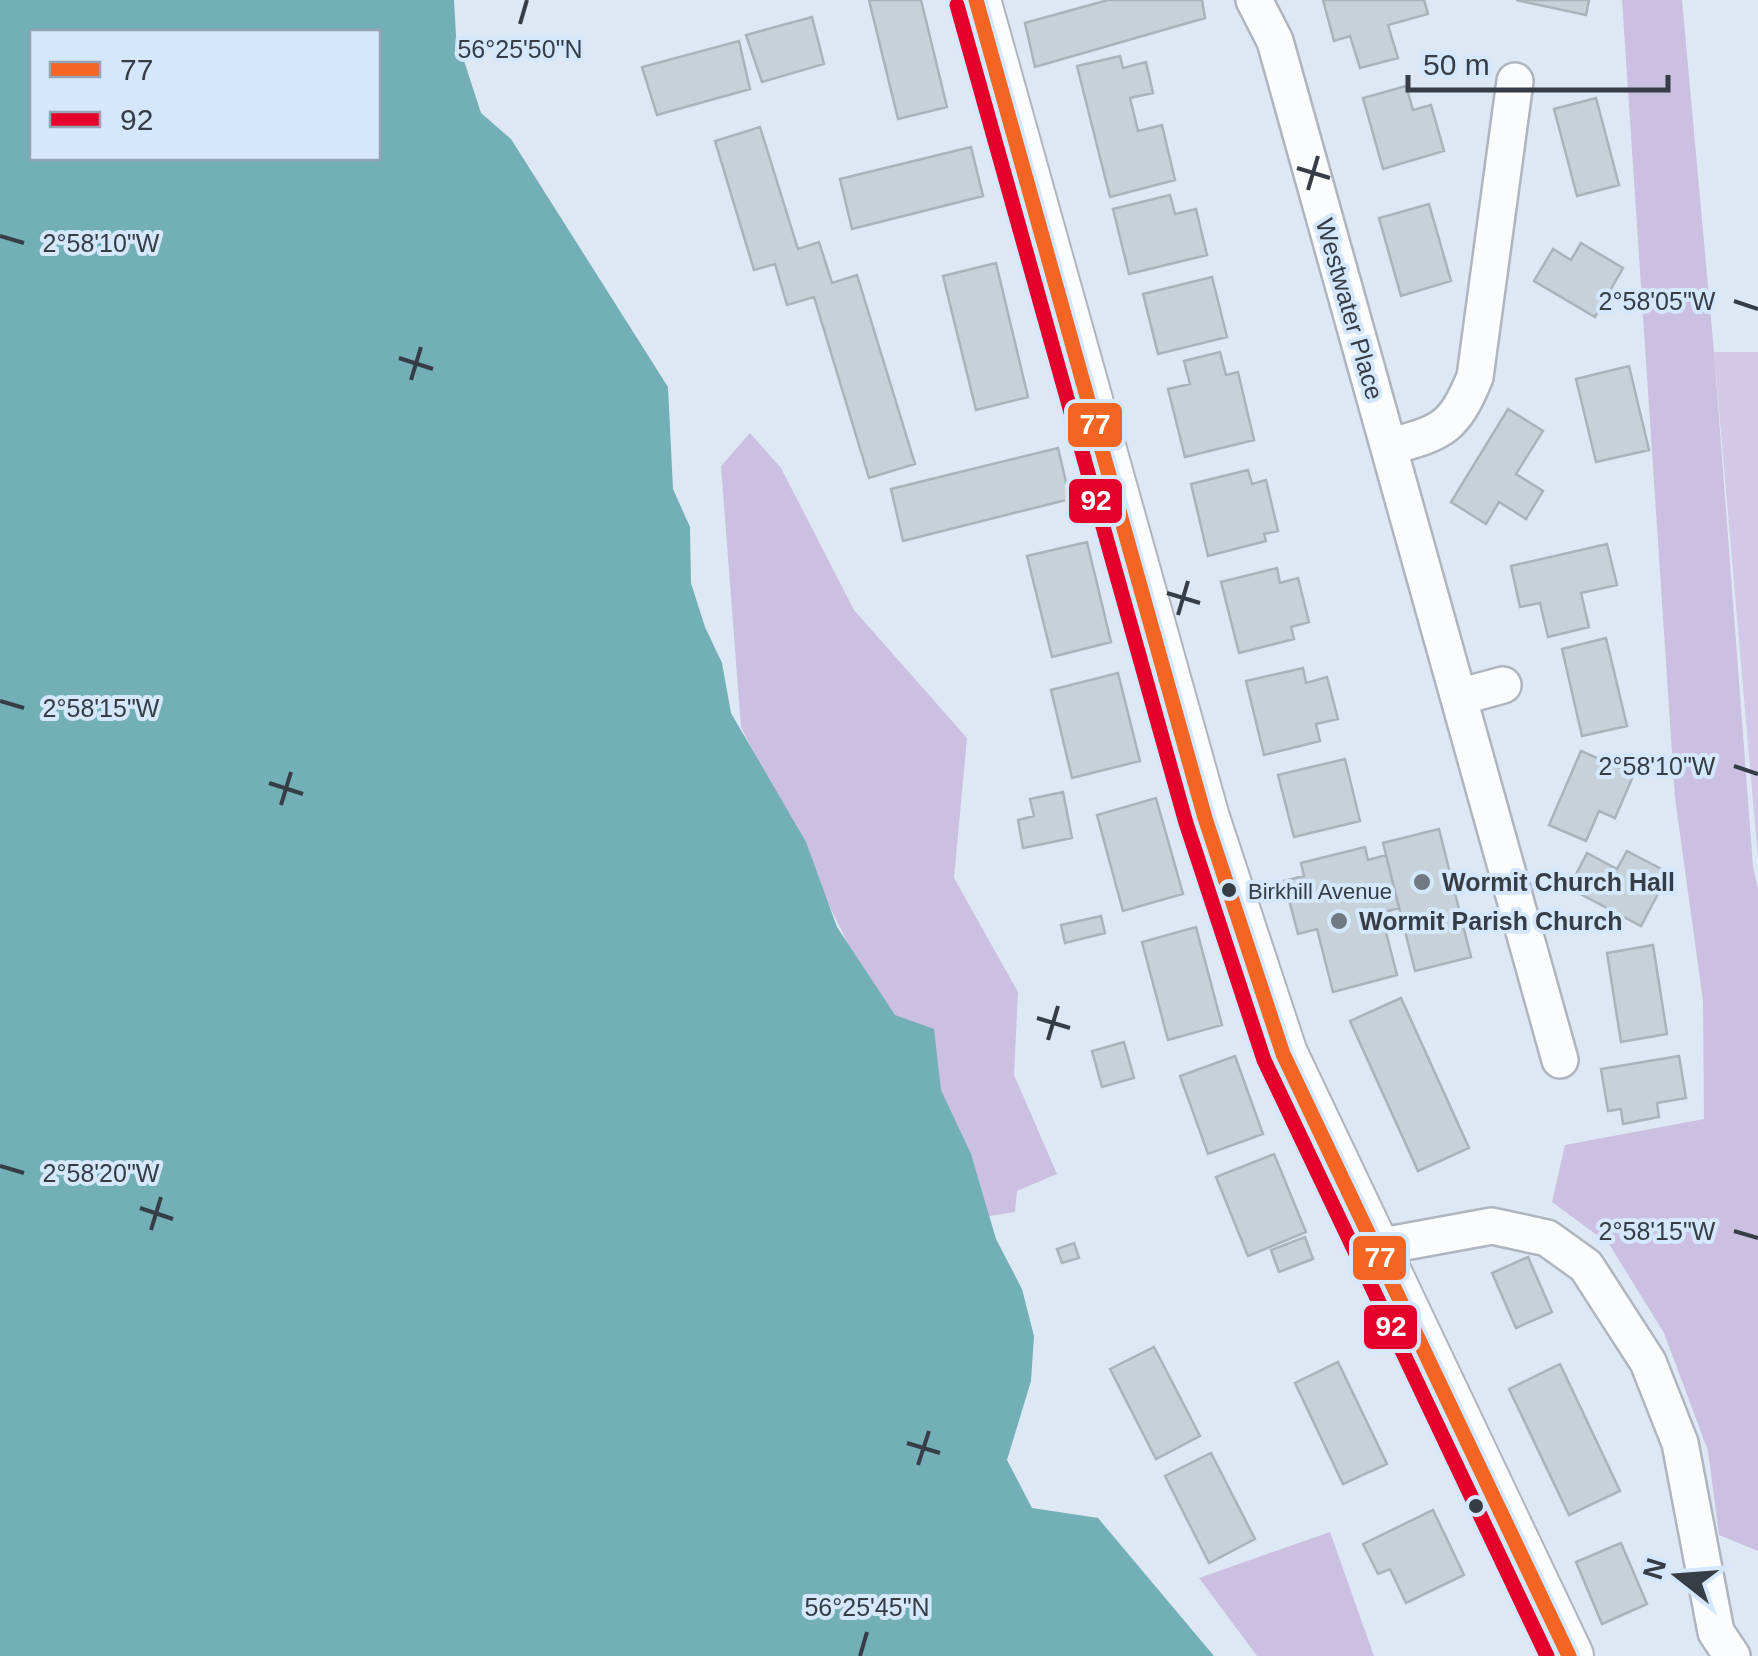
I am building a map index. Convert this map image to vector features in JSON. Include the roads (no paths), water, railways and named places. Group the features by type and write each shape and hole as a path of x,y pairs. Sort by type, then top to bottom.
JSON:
{"main road":[{"path":"976,0 1205,818 1284,1054 1569,1656"}],"street":[{"name":"Westwater Place","path":"1254,0 1276,41 1560,1060"},
{"path":"1389,447 1435,434 1460,412 1475,377 1515,80"},
{"path":"1459,698 1503,685"},
{"path":"1377,1247 1492,1226 1547,1238 1586,1266 1648,1362 1680,1443 1716,1632 1732,1656"}],"water":[{"path":"0,0 454,0 456,36 481,113 511,139 668,387 673,489 690,527 691,583 722,663 731,713 806,842 837,927 895,1015 934,1029 941,1090 971,1154 996,1239 1022,1289 1034,1336 1031,1381 1007,1460 1032,1508 1098,1518 1214,1656 0,1656"}],"place":[{"name":"Wormit Church Hall","path":"1422,882"},
{"name":"Birkhill Avenue","path":"1229,890"},
{"name":"Wormit Parish Church","path":"1339,921"}]}
